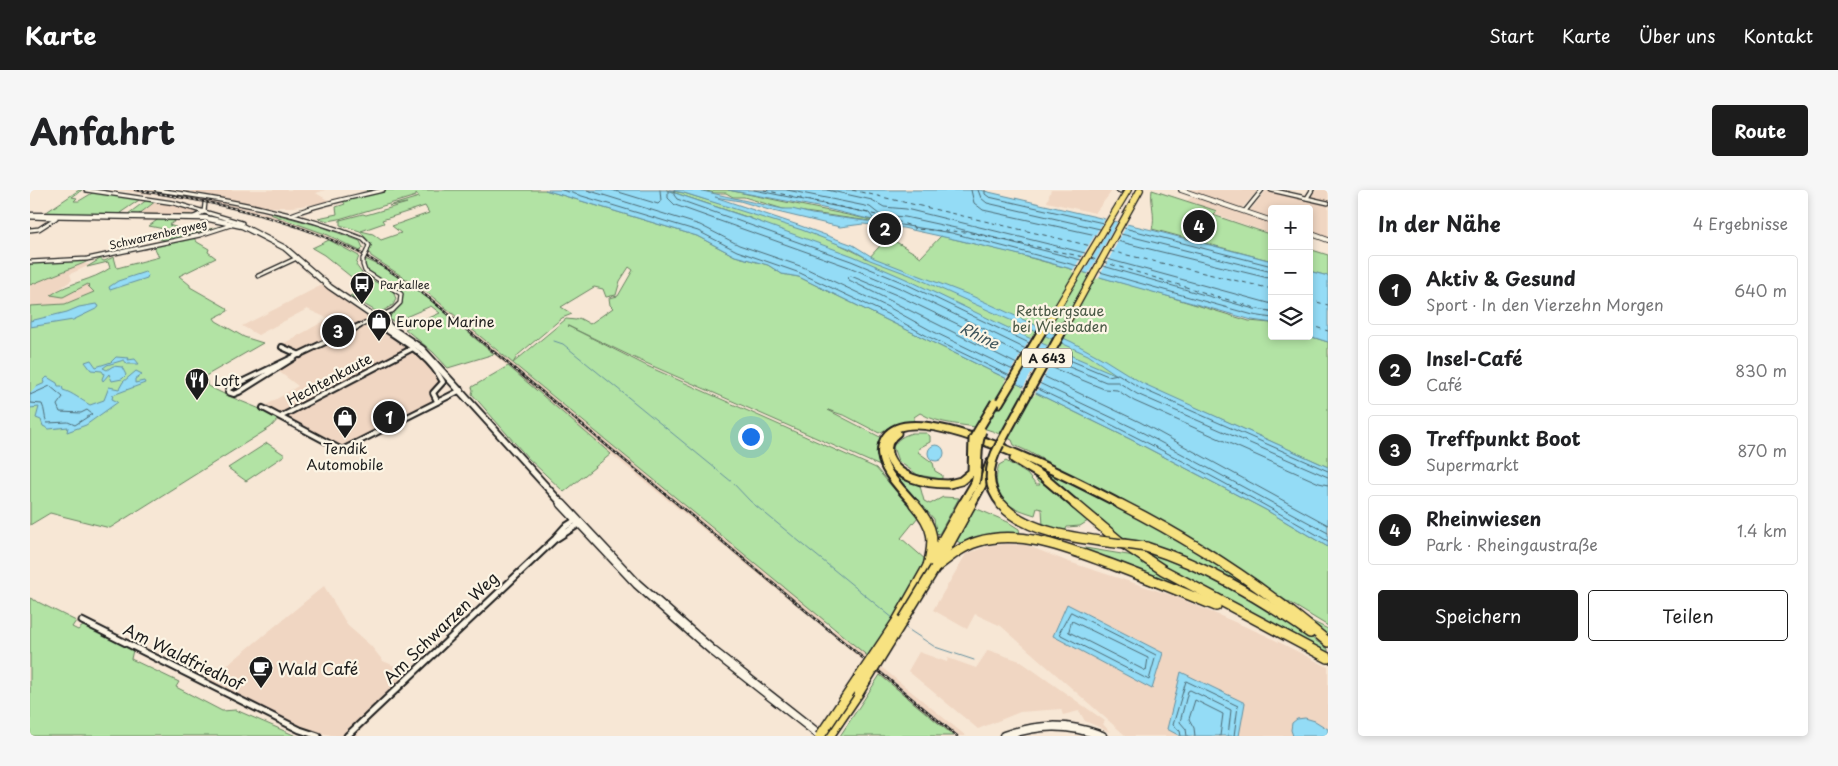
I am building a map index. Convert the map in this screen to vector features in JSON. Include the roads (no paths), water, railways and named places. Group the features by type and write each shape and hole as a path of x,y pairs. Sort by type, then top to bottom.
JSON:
{"highway":[{"name":"A 643","path":"829,736 877,665 931,569 975,483 979,470 978,446 980,434 1128,190"},
{"name":"A 643","path":"821,736 931,569 982,485 990,463 1140,190"},
{"path":"1055,312 1047,318 976,433 971,446 974,465 972,472 966,477 949,484 923,482 900,471 888,455 887,447 890,439 896,433 905,430 921,428 952,433 999,452 1025,465 1111,534 1156,566 1205,595 1312,648 1328,658"},
{"path":"931,569 933,547 931,528 921,510 886,469 881,457 881,446 887,435 903,426 920,425 997,447 1100,494 1170,531 1238,573 1328,642"},
{"path":"990,463 990,479 996,498 1007,511 1023,522 1049,532 1146,547 1184,559 1222,577 1273,608 1328,646"},
{"path":"931,569 963,547 990,538 1028,538 1078,552 1179,590 1312,648"}],"main road":[{"path":"30,216 194,217 234,224 270,239 297,258 329,287 422,349 577,522 622,569 676,620 736,670 821,736"},
{"path":"1004,736 1025,728 1043,725 1077,728 1102,736"}],"street":[{"path":"86,190 158,200 242,223"},
{"path":"157,190 291,215 363,239 368,245 362,264 365,271 392,285 400,292 400,303 388,316 349,332 298,356 227,390 234,394 298,356"},
{"path":"184,194 189,190"},
{"path":"291,215 312,206 334,203 382,190"},
{"path":"1181,190 1268,220"},
{"path":"1245,212 1262,190"},
{"path":"1271,190 1328,203"},
{"path":"1307,198 1312,190"},
{"path":"204,212 205,203"},
{"path":"194,217 204,212"},
{"path":"30,216 56,218 36,230 30,230"},
{"name":"Schwarzenbergweg","path":"222,221 224,227"},
{"name":"Schwarzenbergweg","path":"30,262 72,261 96,258 194,236 234,224"},
{"path":"1313,234 1328,240"},
{"path":"258,276 297,258"},
{"path":"349,332 365,323 378,320 393,310"},
{"path":"365,323 369,313"},
{"path":"388,316 387,319 390,326"},
{"path":"378,320 427,359 443,380 443,384 433,393 437,401"},
{"path":"282,347 298,356"},
{"name":"Hechtenkaute","path":"282,416 413,348"},
{"path":"445,397 452,389 453,382"},
{"path":"437,401 462,392"},
{"path":"264,408 342,450 445,397 462,392"},
{"name":"Am Schwarzen Weg","path":"554,540 564,527 568,512"},
{"name":"Am Schwarzen Weg","path":"564,527 577,522"},
{"name":"Am Schwarzen Weg","path":"347,736 453,632 554,540 577,522"},
{"name":"Am Waldfriedhof","path":"82,621 302,733"},
{"path":"302,733 318,736"}],"water":[{"name":"Rhine","path":"545,190 666,190 853,256 906,279 1027,337 1117,375 1088,355 910,275 870,260 851,249 802,230 669,190 698,190 783,209 889,224 823,208 728,190 980,190 1148,229 1268,260 1268,322 1252,320 1036,259 958,240 903,228 863,224 840,227 740,201 715,197 853,245 874,258 972,296 1072,342 1142,383 1328,467 1328,547 1266,510 1130,439 799,277 782,274 768,265 735,256 697,236"},
{"path":"145,272 148,275 147,278 110,290 109,287 118,281"},
{"path":"1313,272 1328,276 1328,342 1313,337"},
{"path":"96,304 99,306 98,308 73,320 30,327 30,321"},
{"path":"116,357 129,358 128,360 135,359 139,364 127,364 124,360 107,365 103,368 107,370 113,366 122,367 126,375 122,379 112,381 109,374 103,381 104,374 102,371 91,370 85,362 91,360 96,367 111,362"},
{"path":"136,371 142,374 135,379 135,383 144,381 145,383 113,395 112,399 118,402 86,425 67,432 68,427 49,429 43,426 41,420 36,418 39,407 30,408 30,393 36,387 45,383 44,380 47,377 57,383 58,386 62,386 63,390 90,405 104,400 109,387 119,389 123,382"},
{"path":"933,445 939,445 944,450 942,459 933,461 928,456 928,450"},
{"path":"1067,604 1163,653 1152,689 1053,636"},
{"path":"1181,672 1245,703 1239,736 1180,736 1167,729"},
{"path":"1305,718 1315,721 1328,729 1328,736 1293,736 1291,730 1292,723 1297,719"}],"waterway":[{"path":"554,341 563,344 732,482 750,501 894,619"},
{"path":"903,626 935,647 974,660"}],"railway":[{"path":"135,190 222,206 308,230 362,254 396,275 429,298 957,736"}],"place":[{"name":"Rheinwiesen","path":"1199,226"},
{"name":"Insel-Café","path":"885,229"},
{"name":"Parkallee","path":"362,305"},
{"name":"Treffpunkt Boot","path":"338,331"},
{"name":"Europe Marine","path":"379,342"},
{"name":"Loft","path":"197,401"},
{"name":"Aktiv & Gesund","path":"389,417"},
{"name":"Tendik Automobile","path":"345,439"},
{"name":"Wald Café","path":"261,689"}],"park label":[{"name":"Rettbergsaue bei Wiesbaden","path":"1060,318"}]}
